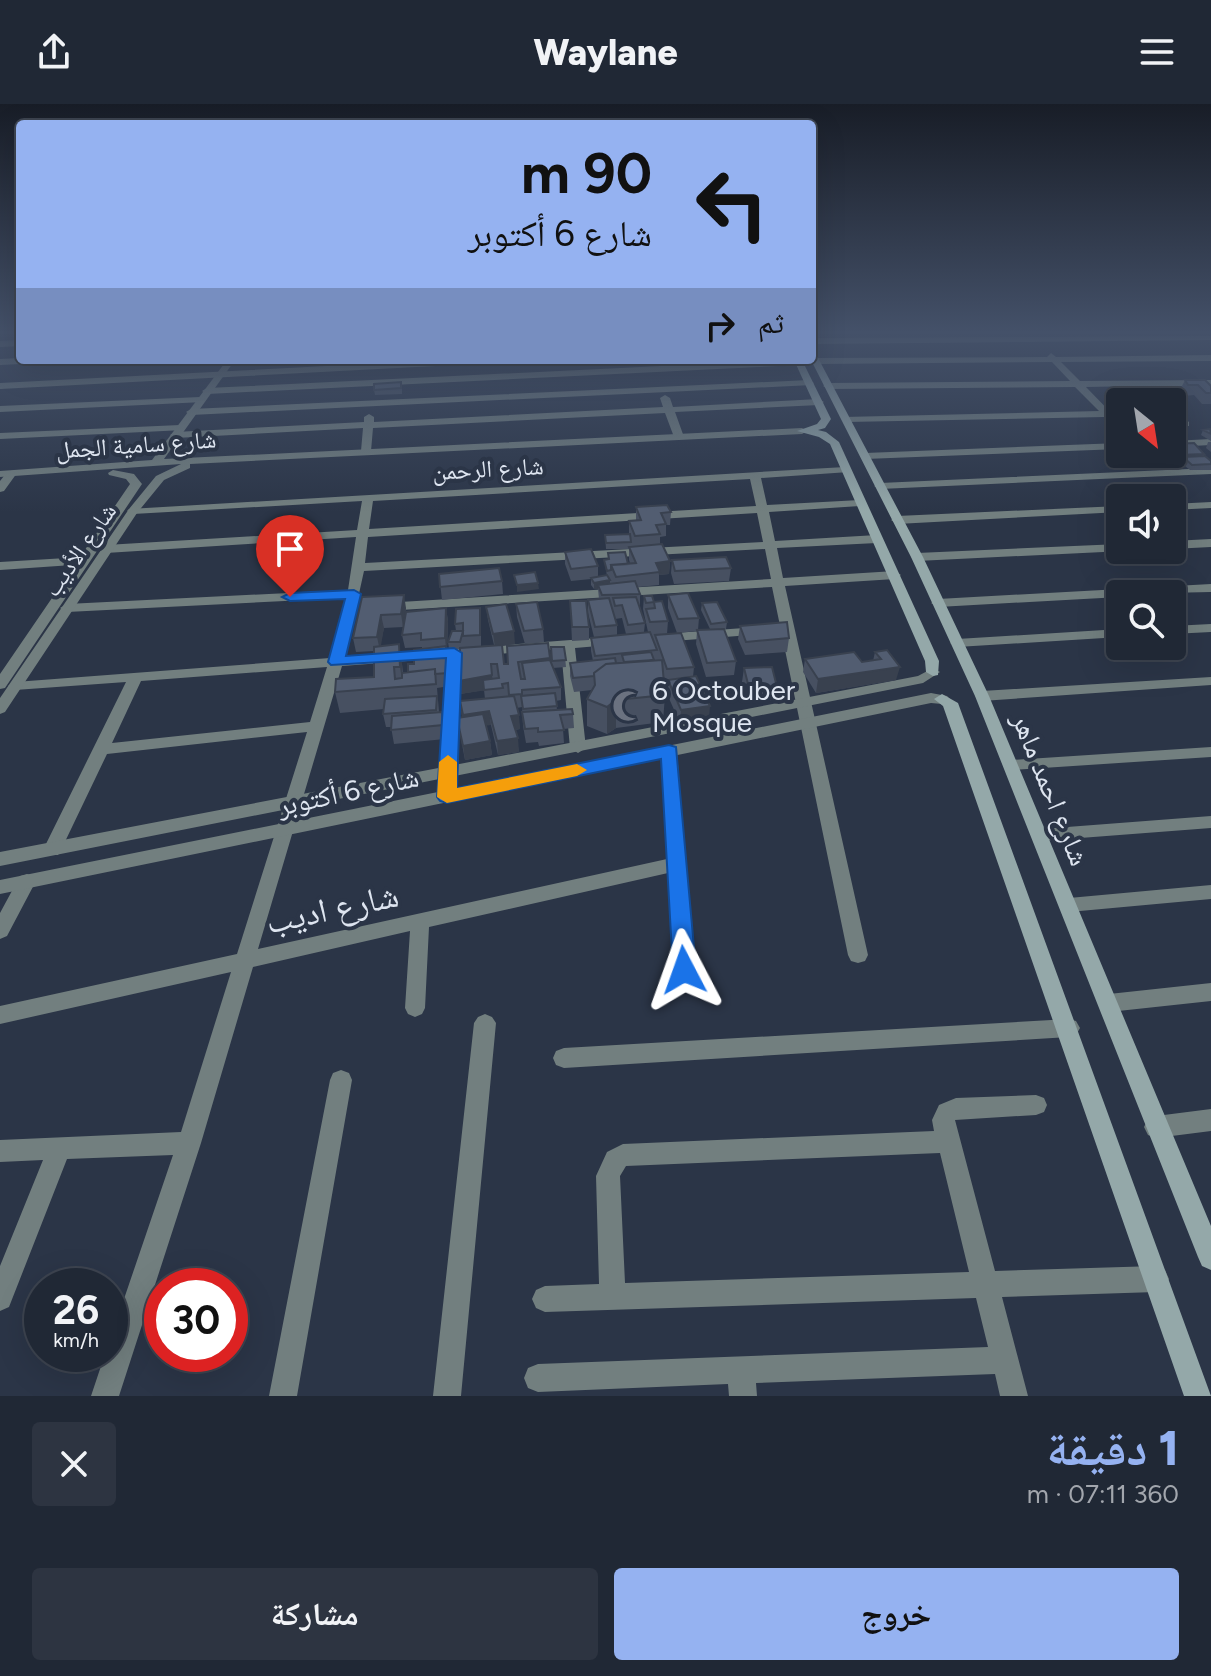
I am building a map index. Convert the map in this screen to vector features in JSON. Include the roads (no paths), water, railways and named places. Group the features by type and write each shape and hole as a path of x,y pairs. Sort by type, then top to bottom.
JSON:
{"main road":[{"path":"802,431 817,428 826,421 813,391"},
{"name":"شارع احمد ماهر","path":"831,391 917,557 982,696 1211,1255"},
{"path":"802,431 822,434 834,442 861,449"},
{"path":"834,442 895,575 932,661 933,672"},
{"path":"942,699 950,703 1069,1028 1198,1396"}],"street":[{"path":"155,464 207,391"},
{"path":"0,409 261,391"},
{"path":"366,451 371,391"},
{"path":"191,412 370,406 608,391"},
{"path":"662,391 679,437"},
{"path":"1085,391 1106,414"},
{"path":"0,436 368,425 668,407 819,402"},
{"path":"846,419 1106,414"},
{"name":"شارع سامية الجمل","path":"6,474 227,458 802,431"},
{"path":"1186,443 1211,442"},
{"path":"861,449 1106,446"},
{"name":"شارع الأديب","path":"8,685 67,608 133,511 166,474 188,465 227,458"},
{"name":"شارع الرحمن","path":"133,511 845,470"},
{"name":"شارع الأديب","path":"0,709 8,685 136,481 119,473 59,471"},
{"path":"880,486 1211,471"},
{"path":"0,489 6,474"},
{"path":"755,476 858,955"},
{"path":"105,1396 189,1143 295,804 352,601 368,498"},
{"path":"106,549 860,503"},
{"path":"1186,506 1211,505"},
{"path":"897,520 1106,510"},
{"path":"359,567 877,539"},
{"path":"1186,544 1211,543"},
{"path":"917,557 1106,549"},
{"path":"0,566 83,561"},
{"path":"67,608 352,601 895,575"},
{"path":"938,603 1211,588"},
{"path":"1186,629 1211,628"},
{"path":"646,639 787,629"},
{"path":"957,643 1106,634"},
{"path":"8,685 631,640"},
{"path":"568,644 578,748"},
{"path":"447,797 454,653"},
{"name":"شارع 6 أكتوبر","path":"0,859 804,703 923,679 933,672"},
{"path":"52,850 136,676"},
{"path":"982,696 1211,681"},
{"name":"شارع 6 أكتوبر","path":"0,887 931,698 942,699"},
{"path":"101,749 317,726"},
{"path":"669,751 684,970"},
{"path":"1011,765 1211,752"},
{"path":"1041,835 1211,822"},
{"name":"شارع اديب","path":"0,1015 677,864"},
{"path":"0,931 27,881"},
{"path":"1069,905 1211,892"},
{"path":"415,1008 420,922"},
{"path":"1109,1003 1211,992"},
{"path":"447,1396 485,1023"},
{"path":"564,1058 1069,1028"},
{"path":"283,1396 341,1080"},
{"path":"1014,1396 943,1120 951,1110 1036,1105"},
{"path":"1156,1127 1211,1120"},
{"path":"613,1297 608,1176 615,1160 623,1155 948,1142"},
{"path":"0,1151 189,1143"},
{"path":"0,1298 60,1148"},
{"path":"545,1299 1156,1279"},
{"path":"538,1378 742,1383 1005,1360"}],"place":[{"name":"6 Octouber Mosque","path":"628,706"}]}
